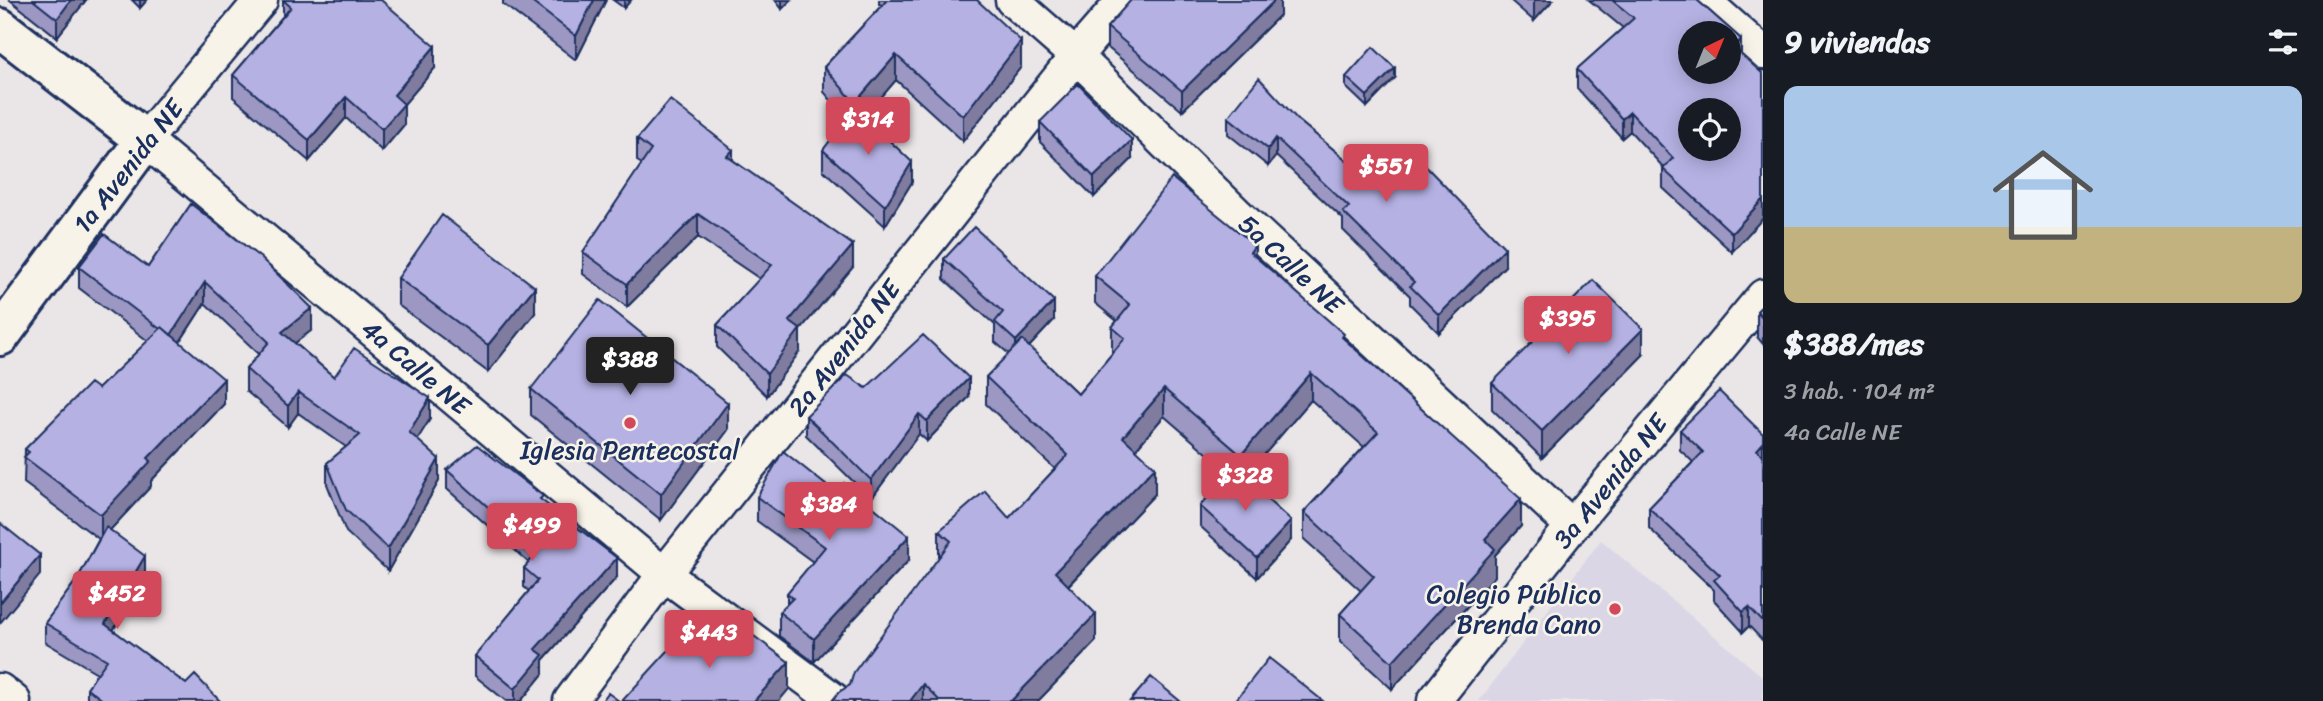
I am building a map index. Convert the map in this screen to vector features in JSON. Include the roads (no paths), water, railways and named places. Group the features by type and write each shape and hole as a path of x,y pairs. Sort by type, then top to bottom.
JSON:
{"street":[{"name":"1a Avenida NE","path":"0,336 145,140 261,0"},
{"name":"5a Calle NE","path":"1012,0 1076,56 1236,213 1572,526"},
{"name":"2a Avenida NE","path":"570,701 664,574 1076,56 1124,0"},
{"path":"1703,0 1763,52"},
{"name":"4a Calle NE","path":"0,28 145,140 664,574 836,701"},
{"name":"3a Avenida NE","path":"1434,701 1572,526 1763,296"},
{"path":"0,690 14,701"}],"place":[{"name":"Iglesia Pentecostal","path":"630,423"},
{"name":"Colegio Público Brenda Cano","path":"1615,609"}]}
